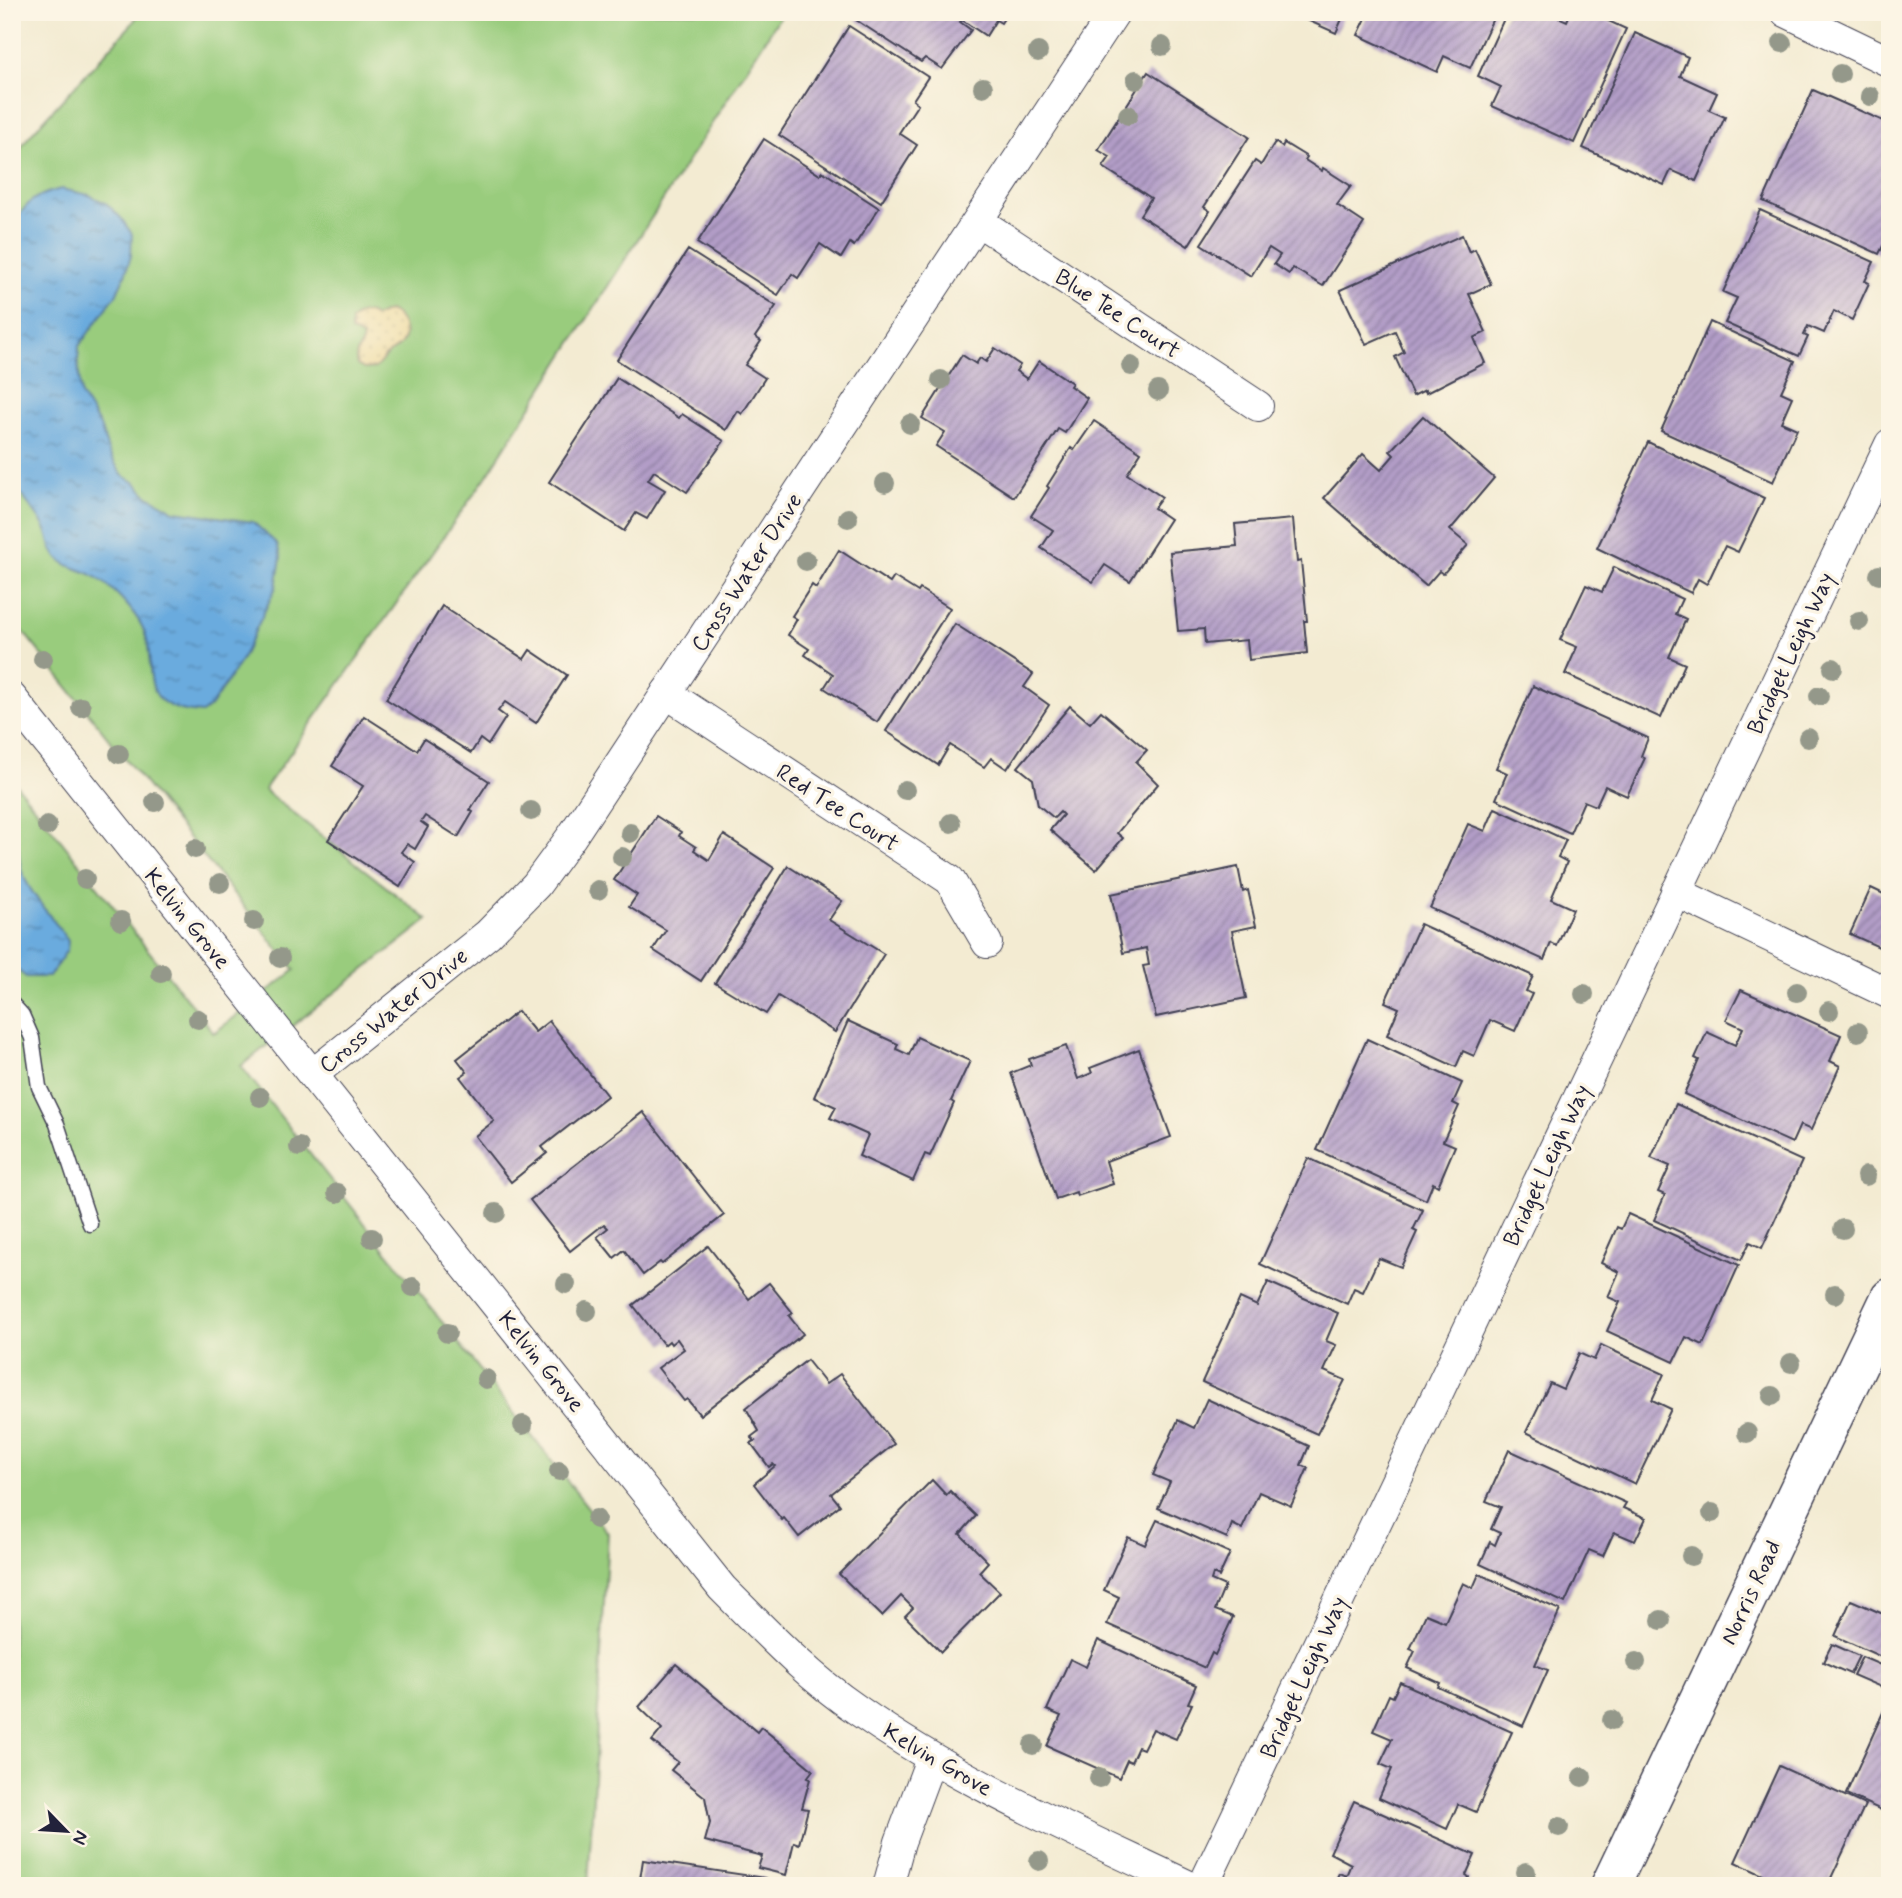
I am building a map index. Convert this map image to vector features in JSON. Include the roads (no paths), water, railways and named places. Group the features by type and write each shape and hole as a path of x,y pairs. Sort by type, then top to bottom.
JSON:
{"street":[{"name":"Cross Water Drive","path":"313,1074 488,934 536,885 572,836 1115,12"},
{"path":"1786,12 1890,62"},
{"name":"Blue Tee Court","path":"978,220 1258,405"},
{"name":"Bridget Leigh Way","path":"1203,1886 1890,443"},
{"name":"Red Tee Court","path":"666,693 950,880 987,943"},
{"name":"Kelvin Grove","path":"12,698 722,1588 806,1670 854,1708 931,1759 995,1793 1189,1886"},
{"path":"1676,892 1890,994"},
{"name":"Norris Road","path":"1610,1886 1890,1298"},
{"path":"888,1886 900,1842 931,1759"}],"lane":[{"path":"12,1004 22,1015 32,1038 39,1087 57,1124 90,1224"}],"water":[{"path":"61,189 89,195 106,203 132,234 131,256 125,275 116,295 79,346 78,362 81,395 100,426 109,453 122,475 136,483 147,495 175,511 253,522 277,544 281,558 276,587 242,659 211,706 202,713 178,709 164,702 155,692 146,636 135,615 119,596 100,580 58,558 52,550 42,522 12,480 12,225 32,201 43,194"},
{"path":"12,829 24,877 68,941 67,950 49,977 26,977 12,966"}]}
